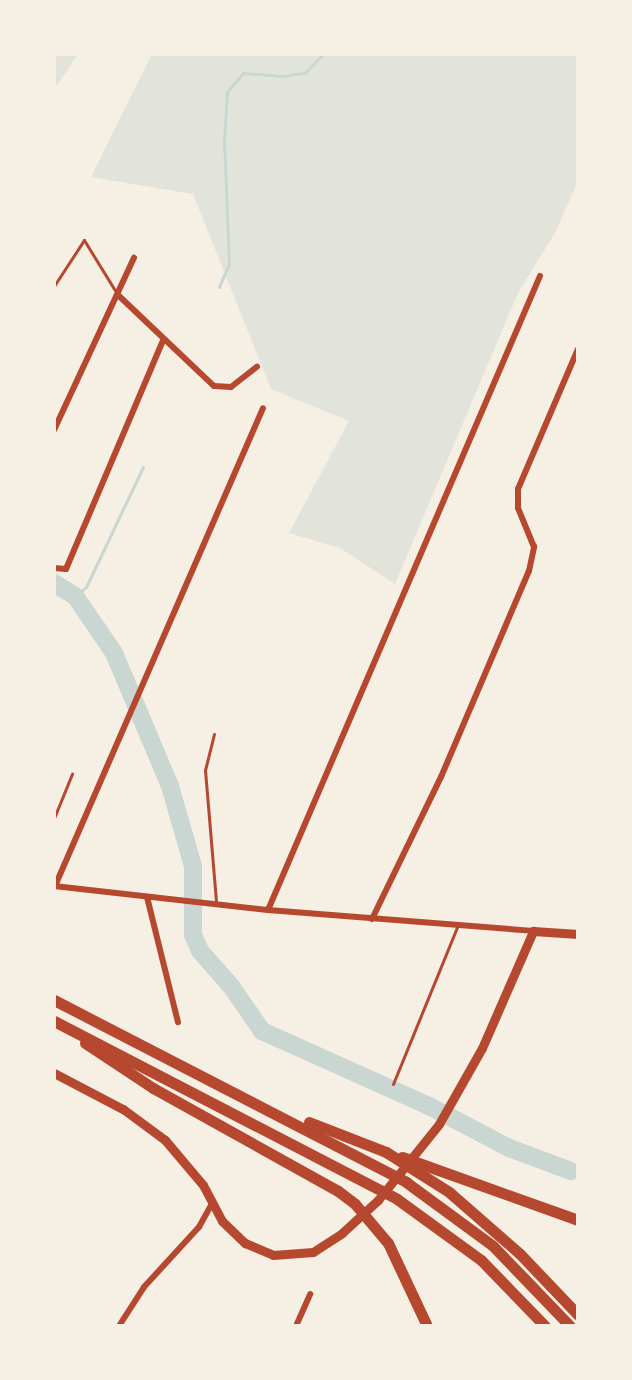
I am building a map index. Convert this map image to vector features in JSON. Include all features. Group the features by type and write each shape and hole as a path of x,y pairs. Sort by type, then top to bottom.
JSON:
{"highway":[{"path":"54,1000 380,1166 453,1213 513,1263 570,1326"},
{"path":"58,1023 153,1088 338,1191 355,1204 388,1243 427,1326"},
{"path":"58,1023 397,1199 481,1260 545,1326"},
{"path":"248,1098 386,1152 578,1220"},
{"path":"386,1152 449,1192 520,1254 578,1315"}],"main road":[{"path":"54,1073 149,1127 191,1169 229,1229 253,1248 283,1256 323,1248 360,1217 411,1164 439,1124 482,1048 533,931 578,934"}],"street":[{"path":"54,430 134,258"},
{"path":"268,910 540,276"},
{"path":"118,295 208,383 220,389 239,383 257,367"},
{"path":"54,568 66,569 163,340"},
{"path":"372,919 441,777 529,571 534,547 518,508 518,489 578,349"},
{"path":"263,408 54,886 181,902 533,931"},
{"path":"147,897 178,1022"},
{"path":"119,1326 144,1287 199,1227 213,1202"},
{"path":"296,1326 310,1294"}],"lane":[{"path":"54,286 84,240 118,295"},
{"path":"214,734 205,770 216,905"},
{"path":"54,818 72,774"},
{"path":"393,1084 458,925"}],"shaded area":[{"path":"54,54 78,54 54,90"},
{"path":"152,54 578,54 578,181 555,233 518,293 395,584 340,548 289,533 349,421 271,389 193,194 91,177"}],"waterway":[{"path":"219,287 229,264 224,140 227,92 243,73 284,76 306,72 323,54"},
{"path":"75,596 86,587 143,467"},
{"path":"54,583 75,596 114,653 170,786 193,866 193,935 200,951 231,986 262,1031 429,1106 509,1148 571,1171"}]}
